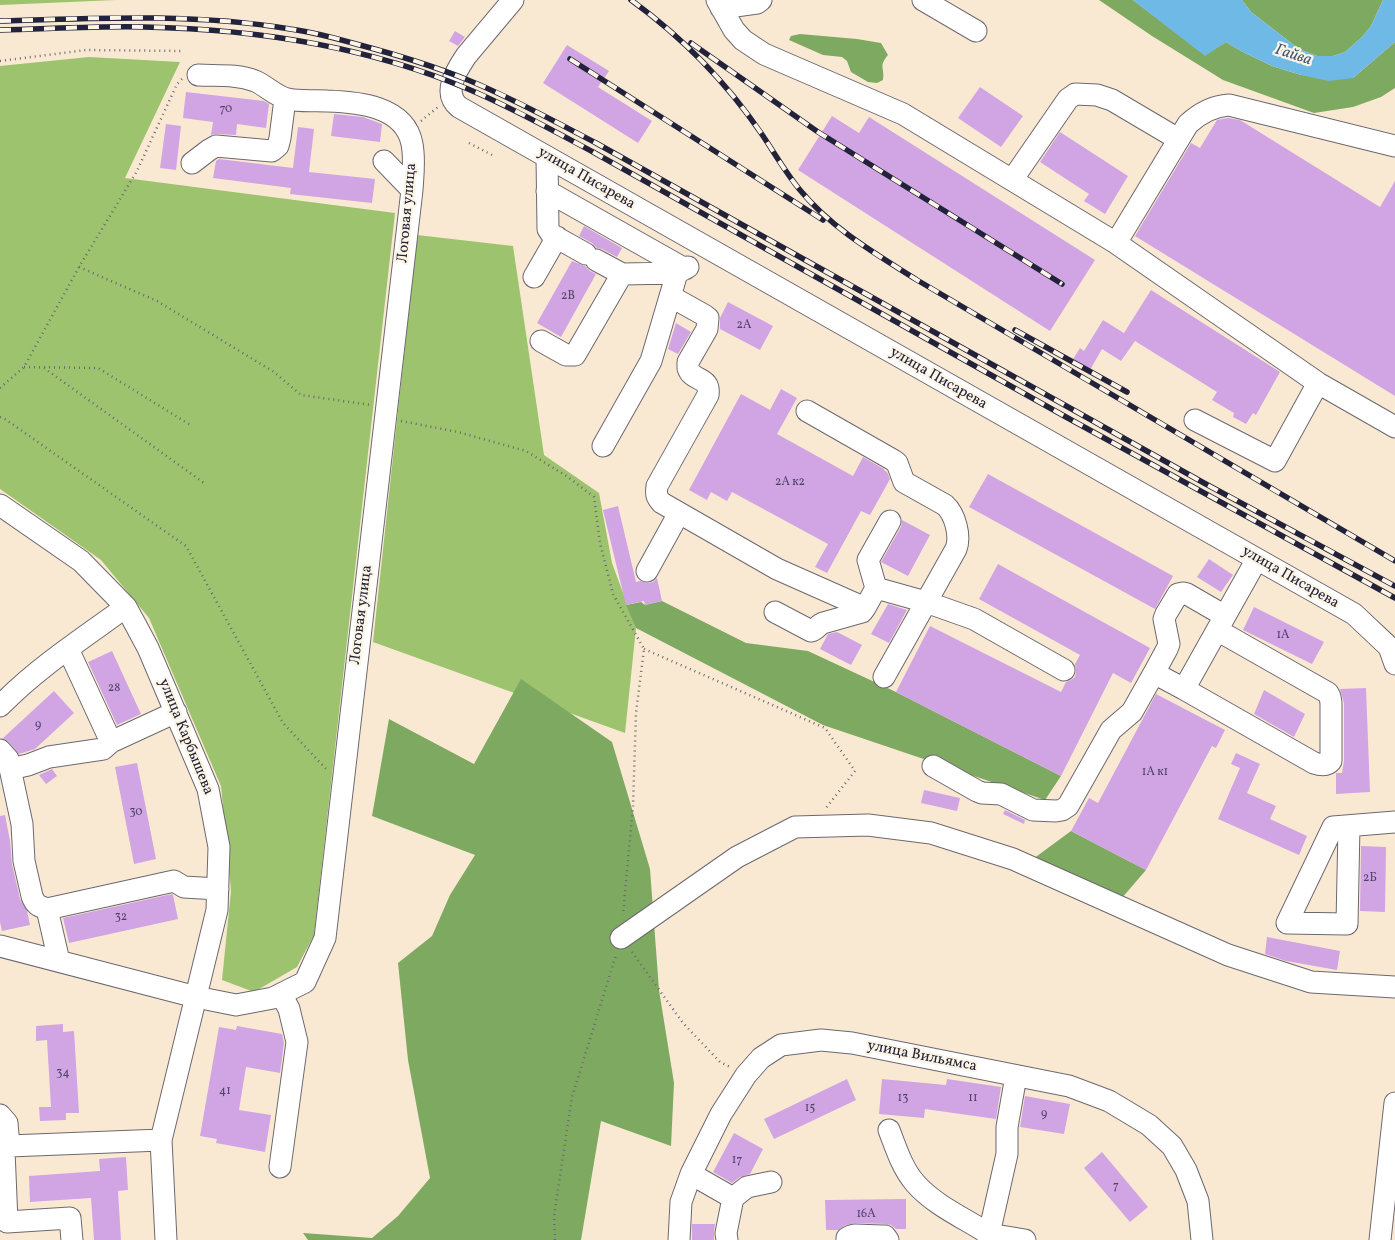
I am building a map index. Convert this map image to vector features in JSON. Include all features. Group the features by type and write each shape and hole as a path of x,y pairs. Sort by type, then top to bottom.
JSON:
{"street":[{"path":"761,0 758,3 719,4 734,30 743,40 764,54 903,114 1116,243 1318,383 1395,427"},
{"path":"923,0 976,31"},
{"path":"458,104 452,83 459,66 512,1"},
{"path":"198,75 237,76 267,87 281,98 345,101 363,104 391,114 408,131"},
{"path":"1012,180 1068,99 1075,94 1097,95 1112,100 1178,139"},
{"path":"192,163 216,146 272,151 278,146 280,138 285,98"},
{"name":"улица Писарева","path":"458,104 547,157 1354,614 1389,647 1395,664"},
{"path":"1116,243 1188,124 1194,118 1211,109 1229,106 1395,146"},
{"name":"Логовая улица","path":"0,946 196,997 236,1005 274,998 304,982 325,938 412,190 413,158 412,144 408,131"},
{"path":"547,157 548,229 550,233 591,257 622,274 681,271 714,252"},
{"path":"384,161 412,190"},
{"path":"547,191 681,271"},
{"path":"534,277 557,237"},
{"path":"603,446 651,361 670,296 681,271"},
{"path":"541,341 566,355 575,355 622,274"},
{"path":"670,296 708,318 707,329 688,362 688,368 692,374 708,385 708,396 657,486 657,499 777,569 865,608"},
{"path":"1195,420 1276,461 1318,383"},
{"path":"807,411 897,463 904,482 949,510 957,533 958,544 884,677"},
{"name":"улица Карбышева","path":"0,505 81,561 126,607 148,648 208,789 219,847 217,910 161,1140 166,1240"},
{"path":"647,571 679,513"},
{"path":"775,612 811,631 823,623 862,612 876,588 868,560 890,521"},
{"path":"1184,690 1257,559"},
{"path":"876,588 926,602 974,619 1064,670"},
{"path":"933,766 977,791 1001,794 1033,810 1056,811 1068,806 1112,730 1132,712 1167,649 1169,644 1164,619 1175,597 1183,593 1187,594 1221,623 1328,693 1331,703 1331,761 1325,765 1314,763 1154,673"},
{"path":"0,706 17,689 126,607"},
{"path":"68,649 111,742"},
{"path":"10,769 49,757 103,749 111,742 176,712"},
{"path":"0,750 8,759 22,824 24,860 32,896 36,904 47,908 174,881 184,887 218,889"},
{"path":"1349,826 1347,924 1287,923 1332,827 1395,822"},
{"path":"621,938 737,857 795,827 868,825 932,834 1013,859 1228,955 1311,982 1395,987"},
{"path":"47,908 59,961"},
{"path":"280,1167 297,1042 290,1009 281,994"},
{"name":"улица Вильямса","path":"679,1240 681,1202 691,1174 721,1114 746,1075 761,1058 781,1045 821,1040 852,1043 1068,1086 1109,1101 1149,1125 1172,1146 1186,1170 1198,1202 1202,1240"},
{"path":"989,1237 1007,1154 1007,1127 1016,1076"},
{"path":"1380,1240 1395,1113"},
{"path":"0,1116 7,1123 10,1146"},
{"path":"889,1130 900,1159 914,1183 934,1201 989,1237 1025,1240"},
{"path":"72,1240 70,1218 7,1222 4,1154 6,1147 161,1140"},
{"path":"691,1174 733,1198"},
{"path":"727,1240 726,1232 733,1198 747,1188 771,1182"},
{"path":"847,1240 855,1235 885,1236 888,1240"}],"path":[{"path":"0,61 86,50 184,51"},
{"path":"0,388 24,367 79,267 137,172 177,84 188,76 198,75"},
{"path":"408,131 438,107 458,104"},
{"path":"468,143 492,155"},
{"path":"79,267 157,301 274,372 301,396 386,413 526,451 568,477 594,497 600,544 613,594 644,649 636,713 634,806 621,938 572,1097 554,1216 555,1240"},
{"path":"24,367 98,368 192,426"},
{"path":"44,368 204,483"},
{"path":"0,417 186,546 283,723 342,786"},
{"path":"644,649 825,728 856,771 828,806 808,827"},
{"path":"621,938 682,1023 720,1062 746,1075"}],"green space":[{"path":"0,0 116,0 0,5"},
{"path":"1099,0 1133,0 1205,55 1226,42 1272,66 1301,75 1353,78 1395,42 1395,88 1381,97 1353,107 1314,113 1223,80 1152,36"},
{"path":"1242,0 1383,0 1371,26 1345,52 1333,56 1317,56 1299,49 1251,12"},
{"path":"800,34 881,43 888,55 883,65 883,80 877,83 868,82 851,72 847,61 842,57 823,55 789,40 791,36"},
{"path":"89,57 180,62 125,178 395,213 314,935 297,967 254,992 222,980 231,891 221,786 149,618 101,560 0,489 0,66"},
{"path":"417,235 513,246 544,455 599,493 612,563 636,628 625,733 373,642"},
{"path":"662,601 746,643 808,651 896,692 1061,776 1045,800 823,725 636,628 626,605 641,602 645,605"},
{"path":"521,679 612,742 650,869 659,990 674,1083 671,1146 601,1121 581,1240 308,1240 303,1233 372,1238 398,1216 430,1178 408,1060 398,963 432,936 450,895 475,855 372,816 389,719 474,764"},
{"path":"1071,831 1146,870 1121,899 1033,859"}],"water":[{"name":"Гайва","path":"1133,0 1242,0 1251,12 1299,49 1317,56 1333,56 1345,52 1362,37 1371,26 1383,0 1395,0 1395,42 1353,78 1329,81 1272,66 1226,42 1205,56"}],"building":[{"path":"455,31 465,37 458,46 449,41"},
{"path":"567,45 609,71 598,87 652,121 638,143 543,83"},
{"path":"980,87 1023,116 1001,147 958,118"},
{"path":"186,92 264,101 269,104 266,128 237,124 236,135 211,135 213,122 183,118"},
{"path":"334,114 363,117 382,124 380,142 331,136"},
{"path":"832,116 859,133 869,117 1095,260 1050,331 798,170"},
{"path":"1228,118 1240,120 1380,207 1395,181 1395,396 1135,236 1191,143 1200,148 1217,120"},
{"path":"166,124 181,126 176,170 160,168"},
{"path":"298,127 314,129 309,172 375,179 372,203 290,194 291,188 213,178 216,161 219,159 293,168"},
{"path":"1060,132 1128,176 1105,214 1084,201 1089,194 1040,162"},
{"path":"584,226 622,248 617,257 597,248 579,236"},
{"path":"572,261 585,266 596,274 561,337 537,323"},
{"path":"1151,290 1280,372 1256,415 1253,413 1246,424 1233,417 1234,413 1212,400 1217,392 1135,341 1121,361 1102,349 1090,370 1073,359 1080,348 1084,351 1103,320 1124,333"},
{"path":"728,302 773,326 760,350 720,329 720,318"},
{"path":"676,323 691,332 678,354 668,349"},
{"path":"781,389 797,398 777,434 853,476 863,457 884,469 890,479 870,515 861,511 827,573 815,567 828,544 732,492 727,501 711,492 707,500 689,490 741,394 770,410"},
{"path":"988,474 1173,576 1155,609 969,507"},
{"path":"618,506 636,582 648,583 653,582 657,578 662,601 645,605 644,601 626,605 603,510"},
{"path":"902,520 930,535 908,576 881,562 901,527"},
{"path":"1209,559 1233,575 1221,592 1197,577"},
{"path":"998,564 1150,648 1131,683 1113,673 1061,776 896,692 930,626 1061,692 1066,682 1075,677 1075,664 1080,655 979,599"},
{"path":"888,604 907,610 889,643 871,634"},
{"path":"1254,607 1324,642 1312,664 1243,630"},
{"path":"837,632 862,645 851,665 820,649 828,634"},
{"path":"112,651 141,714 117,725 88,662"},
{"path":"1366,688 1370,792 1336,794 1336,773 1342,773 1344,761 1344,703 1340,689"},
{"path":"1264,690 1305,714 1294,737 1254,714"},
{"path":"54,691 74,713 35,749 19,754 3,738"},
{"path":"1156,694 1225,730 1216,748 1212,746 1146,870 1071,831 1089,798 1098,803"},
{"path":"1236,753 1260,764 1247,793 1276,806 1270,819 1307,836 1299,855 1218,819 1240,768 1231,764"},
{"path":"137,763 156,859 134,864 115,767"},
{"path":"52,769 57,776 46,784 39,775"},
{"path":"924,790 960,798 957,811 921,803"},
{"path":"1005,810 1025,820 1024,824 1003,814"},
{"path":"5,815 12,864 20,899 27,911 30,925 2,931 0,922 0,816"},
{"path":"1361,846 1386,847 1385,912 1360,911"},
{"path":"172,894 178,919 69,943 63,918"},
{"path":"1267,937 1340,951 1337,970 1286,961 1265,954"},
{"path":"63,1024 63,1032 74,1031 79,1113 66,1113 66,1120 40,1121 39,1107 51,1107 47,1040 36,1041 36,1026"},
{"path":"237,1026 282,1034 284,1043 280,1073 246,1067 239,1110 271,1115 265,1152 216,1143 217,1139 200,1136 219,1027 236,1030"},
{"path":"847,1079 856,1100 774,1139 764,1119"},
{"path":"882,1079 946,1085 947,1079 1001,1087 996,1119 925,1109 924,1118 879,1114"},
{"path":"1025,1096 1070,1104 1064,1134 1020,1127"},
{"path":"734,1133 763,1149 750,1174 740,1177 732,1183 713,1172"},
{"path":"1102,1152 1148,1207 1130,1222 1084,1168"},
{"path":"126,1157 128,1190 118,1191 121,1240 94,1240 91,1198 30,1202 29,1176 100,1171 99,1159"},
{"path":"906,1199 906,1229 896,1229 891,1225 885,1224 855,1223 846,1225 838,1230 826,1230 825,1200"},
{"path":"692,1224 715,1224 714,1240 692,1240"}],"railway":[{"path":"631,0 668,29 718,78 761,133 800,190 812,204 855,240 917,280 1395,561"},
{"path":"0,21 145,18 254,24 307,32 340,40 412,60 468,80 517,102 596,143 1204,483 1395,586"},
{"path":"0,30 144,27 227,31 268,36 350,51 390,61 468,89 516,111 593,152 1066,417 1395,598"},
{"path":"691,43 818,132 1062,284"},
{"path":"570,59 823,220"},
{"path":"1015,330 1127,392"}]}
